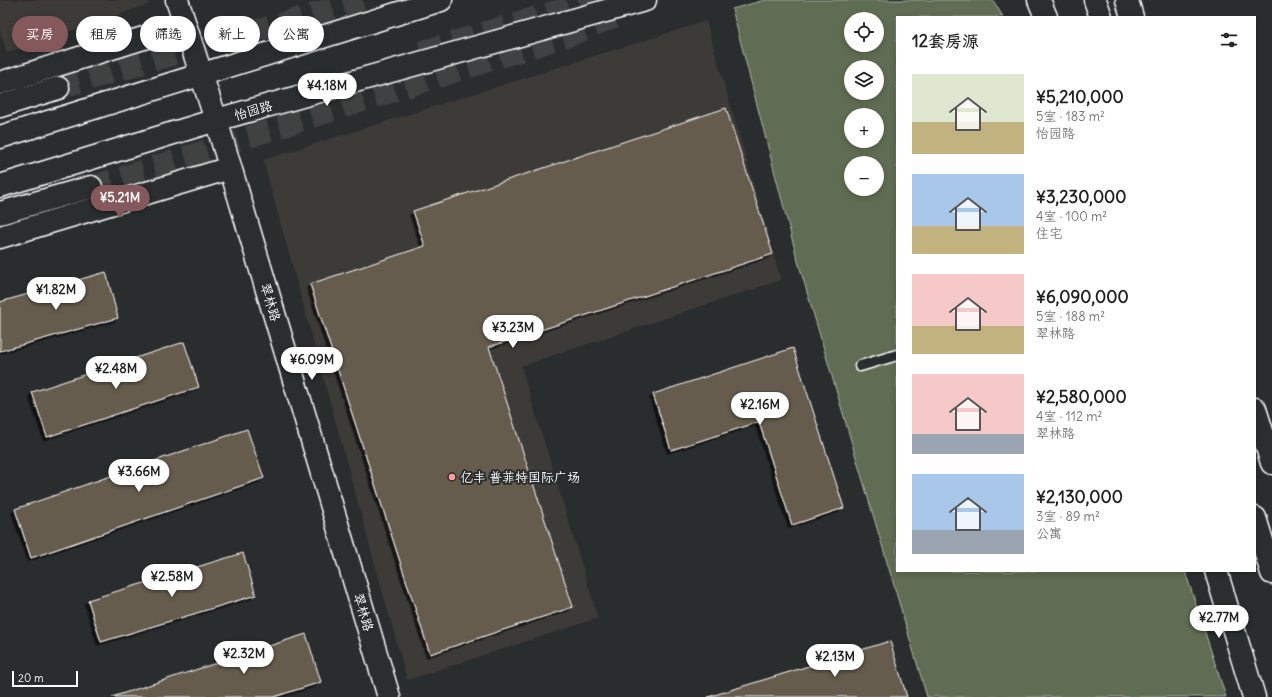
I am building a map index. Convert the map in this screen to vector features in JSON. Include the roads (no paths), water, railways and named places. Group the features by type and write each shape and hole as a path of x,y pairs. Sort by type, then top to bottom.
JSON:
{"main road":[{"name":"翠林路","path":"177,0 182,16"},
{"path":"0,136 441,0"},
{"name":"怡园路","path":"0,186 216,120 645,0"},
{"path":"1040,0 1046,16"},
{"path":"1095,0 1101,16"},
{"path":"1127,0 1132,16"},
{"path":"0,83 140,39"},
{"name":"翠林路","path":"194,52 216,120 389,697"},
{"path":"0,106 58,88"},
{"path":"0,237 230,168"},
{"path":"0,213 91,187"},
{"path":"1256,412 1272,463"},
{"path":"1256,521 1272,573"},
{"path":"1216,572 1254,697"}],"lane":[{"path":"860,366 896,356"}],"tunnel":[{"path":"58,88 362,0"},
{"path":"421,52 593,0"},
{"path":"91,187 573,34 618,15"}],"place":[{"name":"亿丰 普菲特国际广场","path":"452,477"}]}
